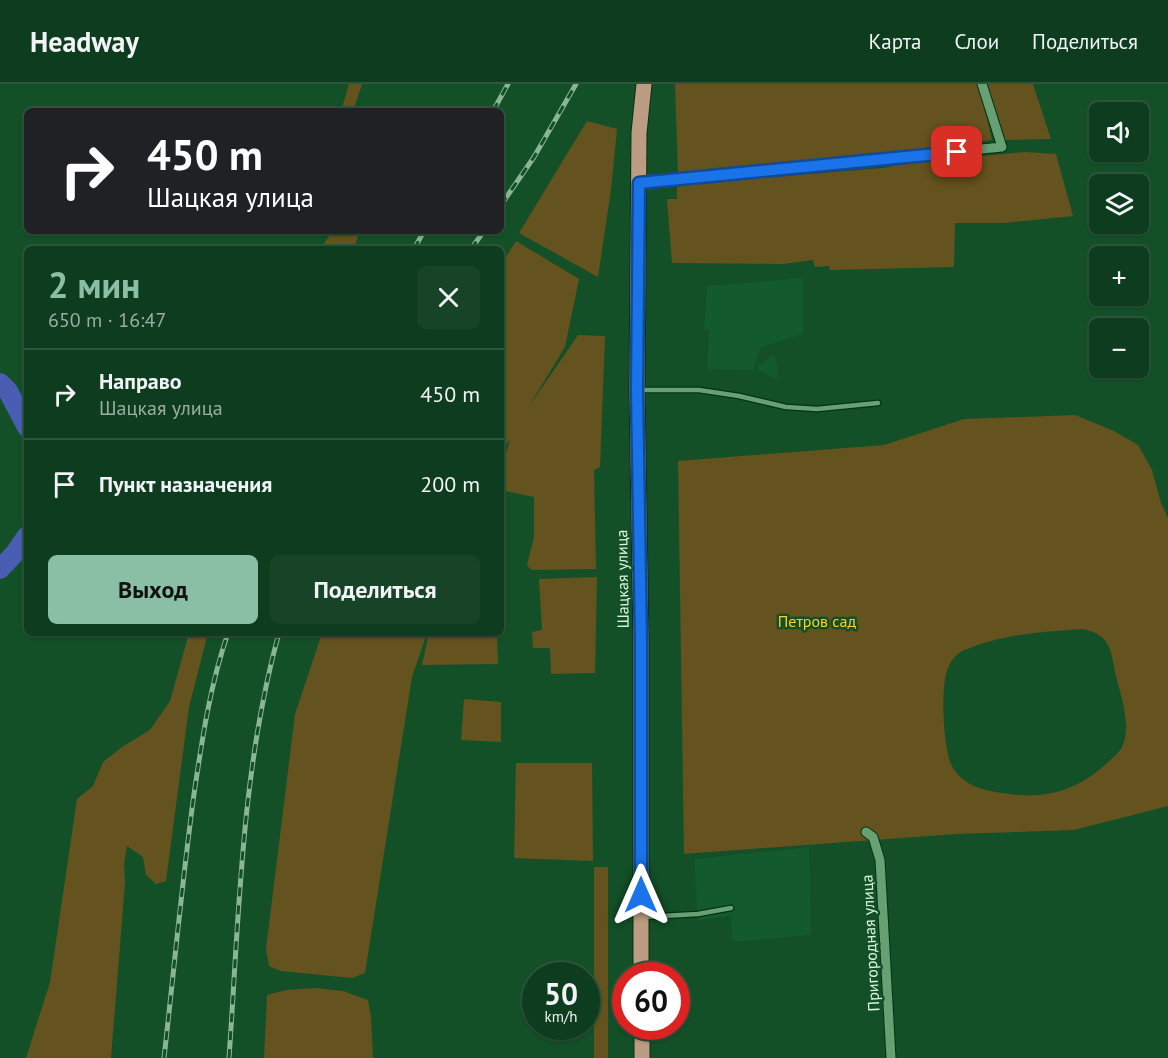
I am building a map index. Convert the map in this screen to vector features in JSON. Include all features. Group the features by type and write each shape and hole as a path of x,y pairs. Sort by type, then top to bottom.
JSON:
{"main road":[{"name":"Шацкая улица","path":"641,962 641,641 637,390 639,133 644,84"},
{"path":"642,1040 642,1058"}],"street":[{"path":"639,183 1002,147 982,84"},
{"name":"Пригородная улица","path":"866,832 873,837 879,851 891,1058"}],"lane":[{"path":"637,390 699,390 786,407 817,409 878,403"},
{"path":"641,917 698,914 731,908"}],"shaded area":[{"path":"803,278 803,334 761,347 753,370 707,369 709,330 704,330 707,286"},
{"path":"773,355 776,357 778,376 775,379 758,370 757,367"},
{"path":"809,847 811,935 732,942 731,916 698,920 694,859"}],"green space":[{"path":"349,84 362,84 354,108 342,108"},
{"path":"675,84 979,84 992,140 776,166 678,173"},
{"path":"987,84 1033,84 1051,139 1005,140"},
{"path":"587,121 617,129 611,190 598,277 519,233"},
{"path":"1025,152 1056,154 1073,216 1004,223 955,223 954,267 830,270 829,266 815,267 813,260 783,264 672,263 667,199 677,199 677,185 882,168 915,162"},
{"path":"331,234 356,234 358,236 355,246 322,246"},
{"path":"516,241 579,279 565,347 528,408 578,335 605,336 600,467 594,470 596,569 531,570 527,565 534,537 534,497 504,491 504,461 510,439 504,448 504,260"},
{"name":"Петров сад","path":"1075,415 1114,431 1138,445 1152,470 1161,503 1168,518 1168,806 1074,830 956,834 684,854 678,461 884,445 964,419","holes":["1086,630 1103,639 1111,652 1126,721 1125,739 1119,751 1094,774 1058,792 1031,795 995,792 973,786 961,778 949,758 944,717 946,677 954,658 965,650 1001,638 1042,632"]},
{"path":"597,577 595,673 551,674 550,648 533,648 532,632 542,630 539,579"},
{"path":"188,636 207,636 189,707 166,881 156,884 146,875 143,857 127,846 111,1058 26,1058 50,982 77,799 93,786 103,762 150,730 170,701"},
{"path":"321,636 426,636 412,677 365,973 352,978 281,971 269,966 266,949 295,714"},
{"path":"428,636 497,636 498,664 422,665"},
{"path":"464,699 501,702 501,742 461,740"},
{"path":"516,763 592,763 593,861 514,858"},
{"path":"594,867 608,867 608,1058 594,1058 594,1040 600,1040 600,962 594,962"},
{"path":"316,988 343,991 368,1000 373,1058 264,1058 267,995 286,990"}],"waterway":[{"path":"0,383 8,391 24,421"},
{"path":"0,569 24,540"}],"railway":[{"path":"495,108 508,84"},
{"path":"504,201 534,157 576,84"},
{"path":"416,246 422,234"},
{"path":"473,246 482,234"},
{"path":"164,1058 197,774 211,693 227,636"},
{"path":"229,1058 243,844 249,790 266,685 278,636"}],"route":[{"path":"641,895 641,641 637,390 639,183 957,152"}]}
